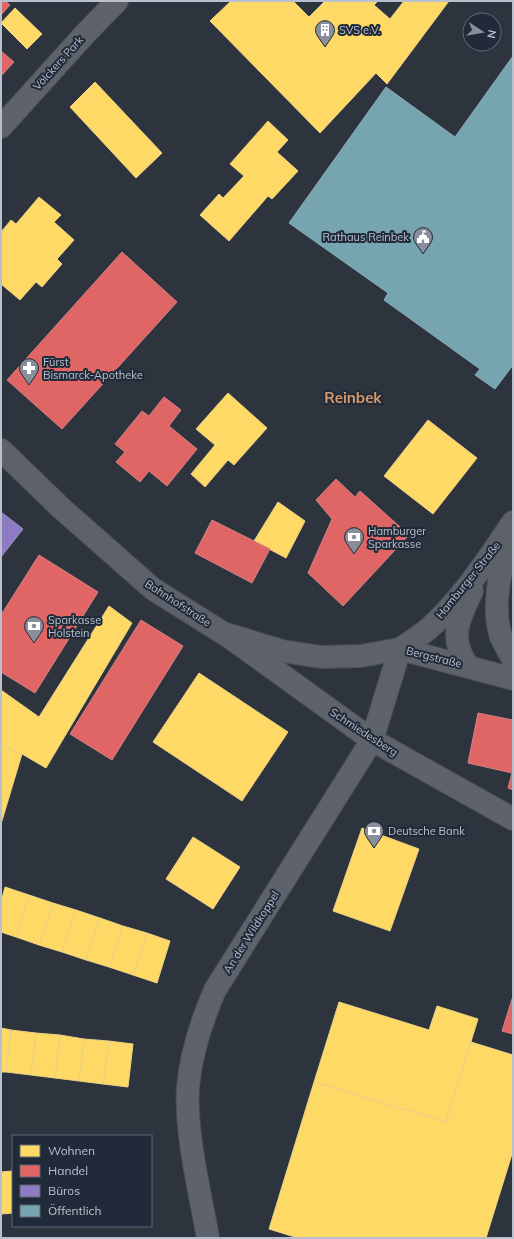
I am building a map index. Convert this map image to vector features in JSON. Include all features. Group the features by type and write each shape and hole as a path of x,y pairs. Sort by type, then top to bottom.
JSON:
{"main road":[{"name":"Bahnhofstraße","path":"1,450 56,504 153,589 223,633 282,651 321,657 361,656 400,649"},
{"name":"Hamburger Straße","path":"400,649 426,631 448,609 484,564 513,522"},
{"path":"513,522 501,568 498,606 501,636 513,659"},
{"name":"Bergstraße","path":"468,666 461,656 456,634 461,616 484,564"},
{"name":"Bergstraße","path":"400,649 513,679"}],"street":[{"name":"Völckers Park","path":"1,127 117,1"},
{"name":"Schmiedesberg","path":"223,633 372,740 513,819"},
{"name":"An der Wildkoppel","path":"208,1238 188,1122 188,1086 194,1053 203,1019 215,990 372,740 400,649"}],"building: Wohnen":[{"name":"SVS e.V.","path":"231,1 293,1 309,17 325,1 378,1 374,5 390,19 404,1 449,1 387,84 376,73 320,133 210,21"},
{"path":"15,8 42,34 27,49 1,23"},
{"path":"95,82 162,153 136,178 70,107"},
{"path":"268,121 288,140 277,152 298,171 272,199 268,196 229,241 200,215 219,194 223,198 244,176 230,164"},
{"path":"39,197 61,215 54,222 74,240 57,259 62,264 42,287 36,282 20,300 1,284 1,232 11,220 16,224"},
{"path":"228,393 267,428 234,465 228,460 205,487 191,474 215,445 196,429"},
{"path":"428,420 477,458 433,514 384,476"},
{"path":"278,502 305,521 286,558 254,541"},
{"path":"109,606 132,623 46,768 22,754 1,746 1,690 39,717"},
{"path":"199,673 288,732 242,801 153,742"},
{"path":"1,746 22,754 1,824"},
{"path":"362,828 419,849 390,931 333,911"},
{"path":"193,837 240,867 213,909 166,879"},
{"path":"5,887 29,895 16,937 1,932 1,902"},
{"path":"29,895 53,903 39,945 16,937"},
{"path":"53,903 76,910 62,952 39,945"},
{"path":"76,910 100,918 86,960 62,952"},
{"path":"100,918 123,926 109,967 86,960"},
{"path":"123,926 147,933 133,975 109,967"},
{"path":"147,933 170,941 157,983 133,975"},
{"path":"339,1002 429,1030 437,1006 478,1019 446,1122 314,1082"},
{"path":"1,1028 11,1030 6,1072 1,1072"},
{"path":"11,1030 36,1033 31,1075 6,1072"},
{"path":"36,1033 60,1035 55,1078 31,1075"},
{"path":"60,1035 84,1039 79,1081 55,1078"},
{"path":"84,1039 109,1041 103,1084 79,1081"},
{"path":"109,1041 133,1044 128,1087 103,1084"},
{"path":"471,1042 513,1055 513,1151 486,1238 298,1238 269,1229 314,1082 446,1122"},
{"path":"12,1171 12,1213 1,1214 1,1172"}],"building: Handel":[{"path":"1,1 5,1 10,5 1,15"},
{"path":"1,51 14,62 1,76"},
{"path":"122,252 177,302 62,429 7,380"},
{"path":"164,397 181,410 169,426 197,449 167,486 149,471 140,482 116,462 125,452 115,444 142,411 149,416"},
{"name":"Hamburger Sparkasse","path":"336,479 355,497 360,491 409,535 343,606 308,573 332,519 316,500"},
{"path":"212,520 270,549 252,583 195,553"},
{"name":"Sparkasse Holstein","path":"39,555 98,592 35,693 1,672 1,615"},
{"path":"141,620 183,646 112,760 70,734"},
{"path":"478,713 513,720 513,790 508,788 512,773 468,763"},
{"path":"513,996 513,1034 502,1031"}],"building: Büros":[{"path":"1,512 23,529 1,557"}],"building: Öffentlich":[{"name":"Rathaus Reinbek","path":"513,56 513,365 495,389 475,375 480,369 384,300 388,293 289,223 386,87 455,137"}],"place":[{"name":"SVS e.V.","path":"325,47"},
{"name":"Rathaus Reinbek","path":"423,254"},
{"name":"Fürst Bismarck-Apotheke","path":"29,385"},
{"name":"Hamburger Sparkasse","path":"354,554"},
{"name":"Sparkasse Holstein","path":"34,643"},
{"name":"Deutsche Bank","path":"374,848"}],"district":[{"name":"Reinbek","path":"353,398"}]}
